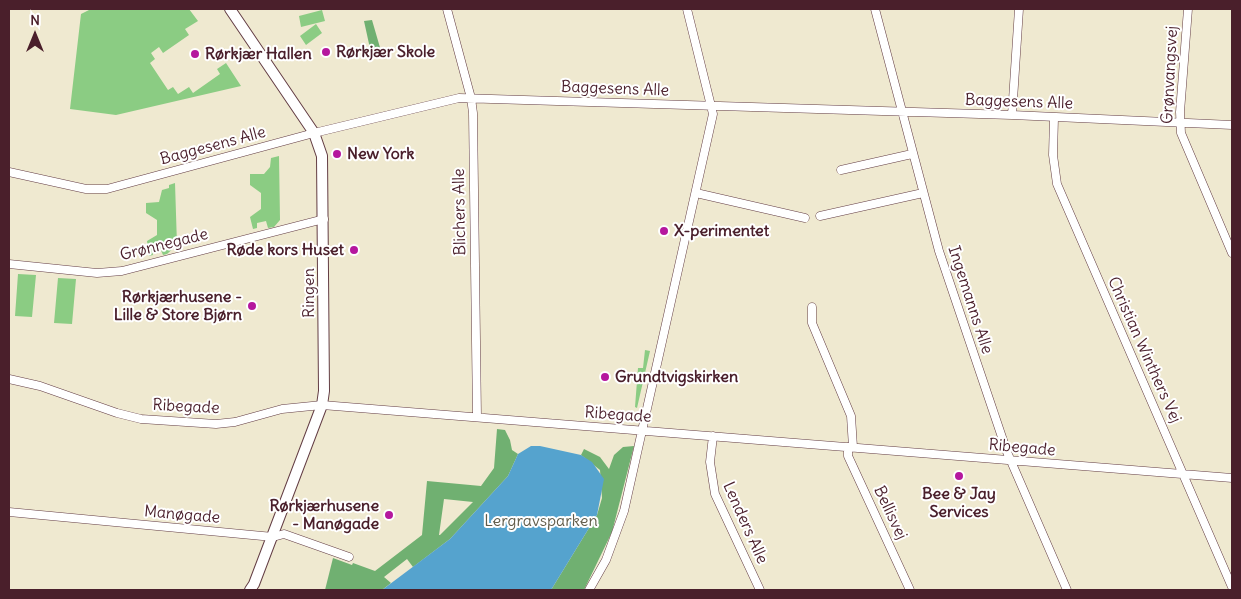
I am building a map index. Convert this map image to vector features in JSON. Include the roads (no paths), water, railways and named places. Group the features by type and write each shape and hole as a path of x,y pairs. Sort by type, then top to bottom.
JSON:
{"street":[{"name":"Ringen","path":"230,9 314,133 322,156 324,219 324,391 322,405 273,537 250,590"},
{"name":"Blichers Alle","path":"447,9 471,98 477,417"},
{"path":"589,590 606,560 624,511 713,114 687,9"},
{"name":"Ingemanns Alle","path":"875,9 939,251 1011,461 1067,590"},
{"path":"1012,115 1019,9"},
{"name":"Grønvangsvej","path":"1188,9 1180,122 1182,137 1232,253"},
{"name":"Baggesens Alle","path":"9,172 86,190 107,189 314,133 459,98 1012,115 1232,125"},
{"name":"Christian Winthers Vej","path":"1054,118 1053,155 1057,184 1232,587"},
{"path":"840,170 912,154"},
{"path":"696,194 805,218"},
{"path":"820,216 923,194"},
{"name":"Grønnegade","path":"9,264 97,273 122,271 324,219"},
{"name":"Bellisvej","path":"812,307 812,323 851,416 848,456 910,590"},
{"name":"Ribegade","path":"9,379 40,386 117,413 141,419 216,424 236,422 282,409 322,405 1232,478"},
{"name":"Lenders Alle","path":"713,436 710,462 715,494 760,590"},
{"name":"Manøgade","path":"9,512 273,537 284,534 349,557"}],"water":[{"path":"531,446 540,446 581,455 592,462 604,479 597,515 551,590 382,590 450,539 508,476 518,454"}],"place":[{"name":"Rørkjær Skole","path":"326,52"},
{"name":"Rørkjær Hallen","path":"195,54"},
{"name":"New York","path":"337,154"},
{"name":"X-perimentet","path":"664,231"},
{"name":"Røde kors Huset","path":"354,250"},
{"name":"Rørkjærhusene - Lille & Store Bjørn","path":"252,306"},
{"name":"Grundtvigskirken","path":"605,377"},
{"name":"Bee & Jay Services","path":"959,476"},
{"name":"Rørkjærhusene - Manøgade","path":"389,515"}],"park label":[{"name":"Lergravsparken","path":"541,521"}]}
